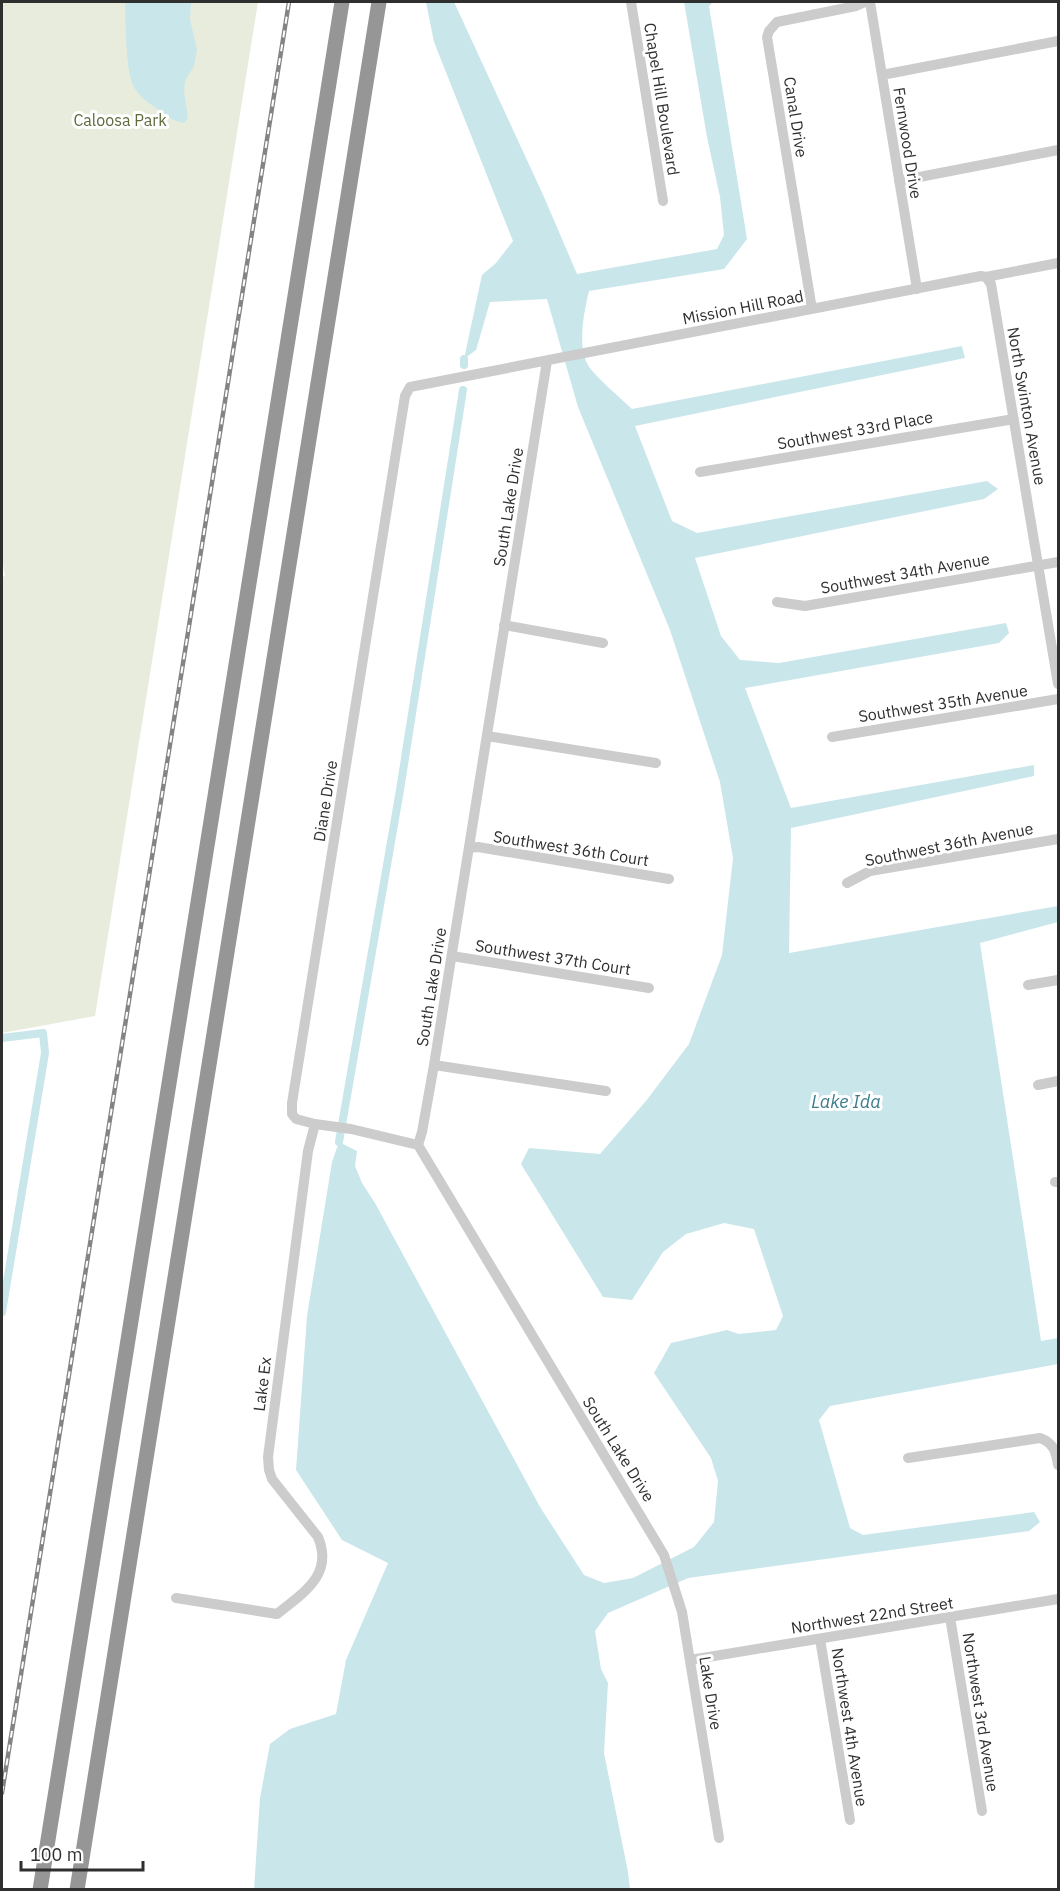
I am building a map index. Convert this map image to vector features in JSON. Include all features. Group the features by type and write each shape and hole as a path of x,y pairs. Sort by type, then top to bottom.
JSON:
{"highway":[{"path":"40,1890 342,2"},
{"path":"77,1890 379,2"}],"street":[{"name":"Chapel Hill Boulevard","path":"631,2 663,201"},
{"name":"Canal Drive","path":"812,309 767,37 772,26 782,20 856,6 865,2"},
{"name":"Fernwood Drive","path":"870,2 917,289"},
{"path":"882,75 1059,40"},
{"path":"899,181 1059,150"},
{"name":"Mission Hill Road","path":"433,382 1059,263"},
{"name":"North Swinton Avenue","path":"986,277 992,284 1059,684"},
{"name":"South Lake Drive","path":"547,361 452,956 418,1145 664,1555"},
{"name":"Diane Drive","path":"418,1145 351,1129 315,1124 296,1119 292,1114 405,396 410,387 433,382"},
{"name":"Southwest 33rd Place","path":"700,471 1014,419"},
{"name":"Southwest 34th Avenue","path":"777,602 806,606 1059,562"},
{"path":"504,625 603,643"},
{"name":"Southwest 35th Avenue","path":"832,737 1059,699"},
{"path":"487,736 656,763"},
{"name":"Southwest 36th Avenue","path":"847,882 870,871 1059,839"},
{"name":"Southwest 36th Court","path":"469,848 669,879"},
{"name":"Southwest 37th Court","path":"452,956 650,988"},
{"path":"1028,985 1059,980"},
{"path":"434,1065 606,1091"},
{"path":"1038,1085 1059,1081"},
{"name":"Lake Ex","path":"176,1599 277,1614 309,1587 320,1573 324,1561 323,1548 318,1537 272,1479 268,1457 308,1151 315,1124"},
{"path":"908,1458 1034,1438 1046,1440 1051,1444 1055,1449 1059,1465"},
{"name":"Lake Drive","path":"664,1555 676,1589 690,1660 719,1838"},
{"name":"Northwest 22nd Street","path":"690,1660 1059,1599"},
{"name":"Northwest 3rd Avenue","path":"950,1617 982,1811"},
{"name":"Northwest 4th Avenue","path":"820,1639 850,1820"}],"green space":[{"name":"Caloosa Park","path":"2,2 258,2 95,1016 2,1033 2,577 5,576 2,559"}],"water":[{"path":"125,2 191,2 190,19 197,50 194,66 185,81 184,92 188,118 184,123 165,115 135,89 129,72"},
{"name":"Lake Ida","path":"426,2 454,2 577,274 717,249 724,235 720,197 707,137 684,2 713,2 709,6 747,239 724,269 589,291 582,329 585,357 596,375 632,409 962,346 965,358 635,426 672,521 697,533 987,481 998,489 984,499 695,558 721,636 740,660 779,663 1006,623 1009,633 999,643 745,688 791,808 1034,765 1034,776 791,828 789,953 1058,906 1058,922 980,943 1041,1341 1058,1338 1058,1364 830,1406 819,1420 850,1528 863,1535 1034,1512 1040,1522 1029,1531 688,1578 608,1613 595,1631 601,1669 608,1683 604,1753 630,1889 254,1890 260,1798 270,1744 290,1729 336,1714 346,1660 388,1563 342,1540 296,1470 307,1316 332,1162 339,1142 357,1151 355,1166 362,1183 540,1507 584,1575 604,1583 633,1578 694,1547 714,1522 718,1481 711,1458 654,1373 671,1343 727,1330 739,1334 776,1330 783,1316 754,1229 724,1223 686,1234 663,1252 632,1300 603,1297 521,1164 529,1148 600,1154 646,1101 689,1044 722,955 733,858 720,782 670,630 578,407 547,299 490,302 476,350 464,359 482,275 496,263 513,241 434,42"}],"waterway":[{"path":"464,359 464,365"},
{"path":"339,1142 400,790 463,390"},
{"path":"2,1038 43,1033 45,1053 2,1312"}],"railway":[{"path":"2,1793 289,2"}]}
